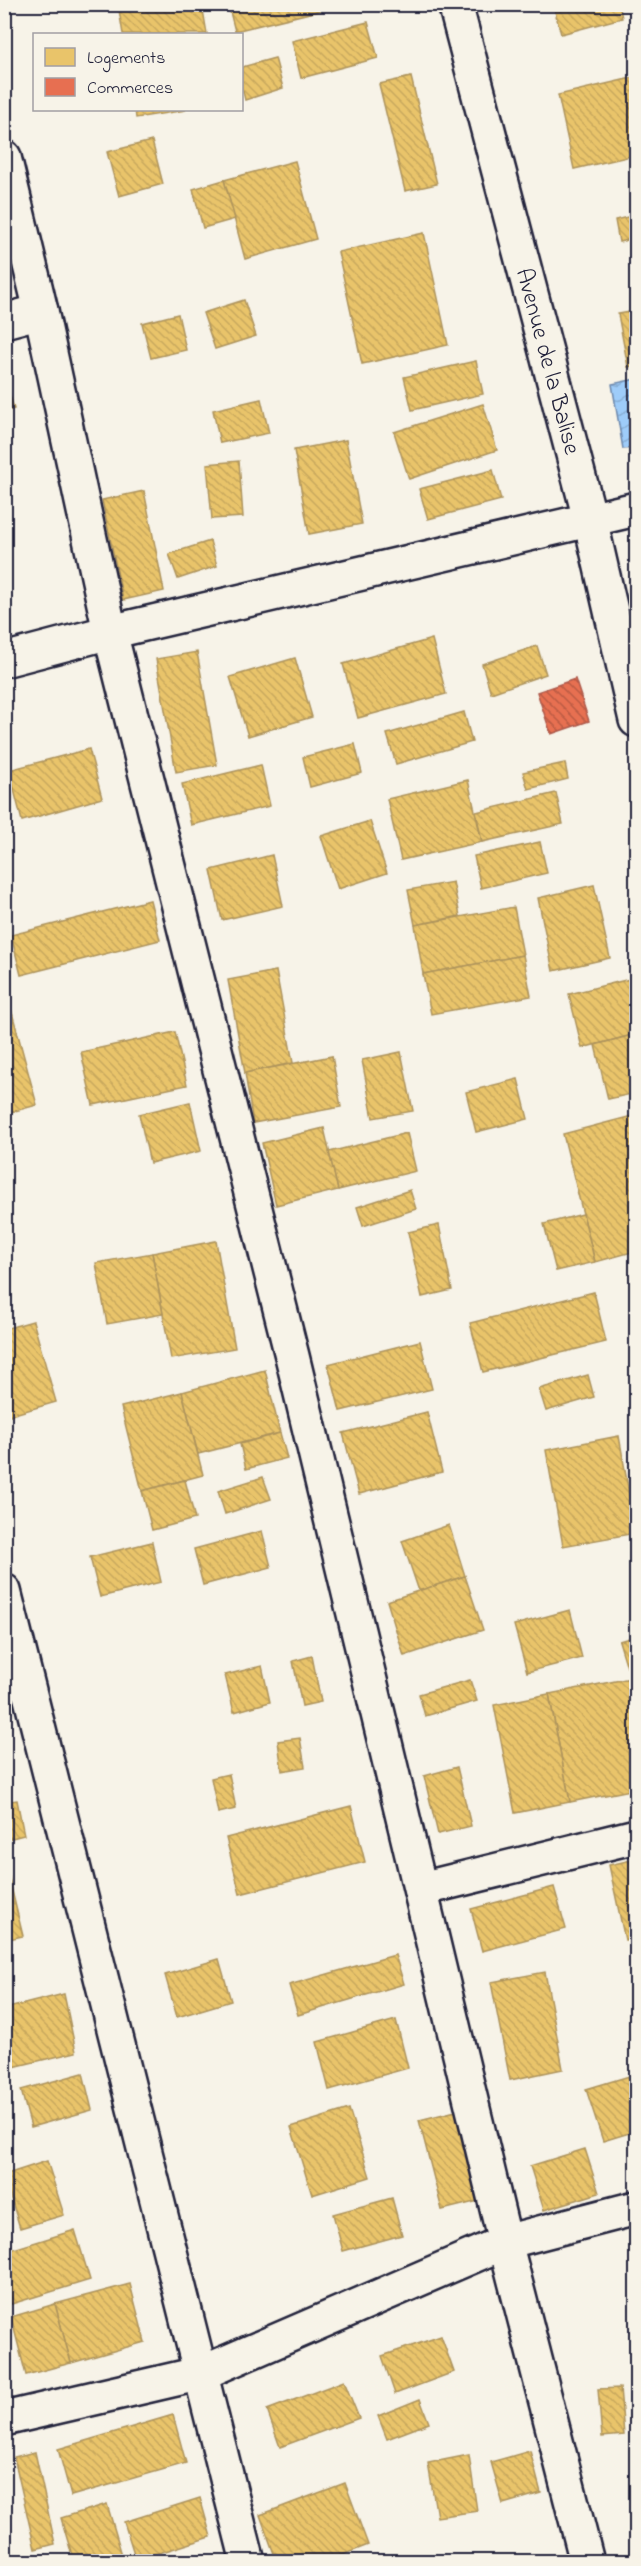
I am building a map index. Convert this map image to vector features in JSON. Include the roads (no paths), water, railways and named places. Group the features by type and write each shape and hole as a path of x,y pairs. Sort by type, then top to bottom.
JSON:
{"street":[{"name":"Avenue de la Balise","path":"455,4 590,519 636,720"},
{"path":"4,157 42,311 110,632 292,1356 505,2242 586,2562"},
{"path":"4,321 42,311"},
{"path":"4,660 110,632 636,509"},
{"path":"4,1591 248,2562"},
{"path":"421,1889 636,1836"},
{"path":"4,2419 202,2373 505,2242 636,2208"}],"water":[{"path":"636,379 636,448 623,449 612,384"}]}
